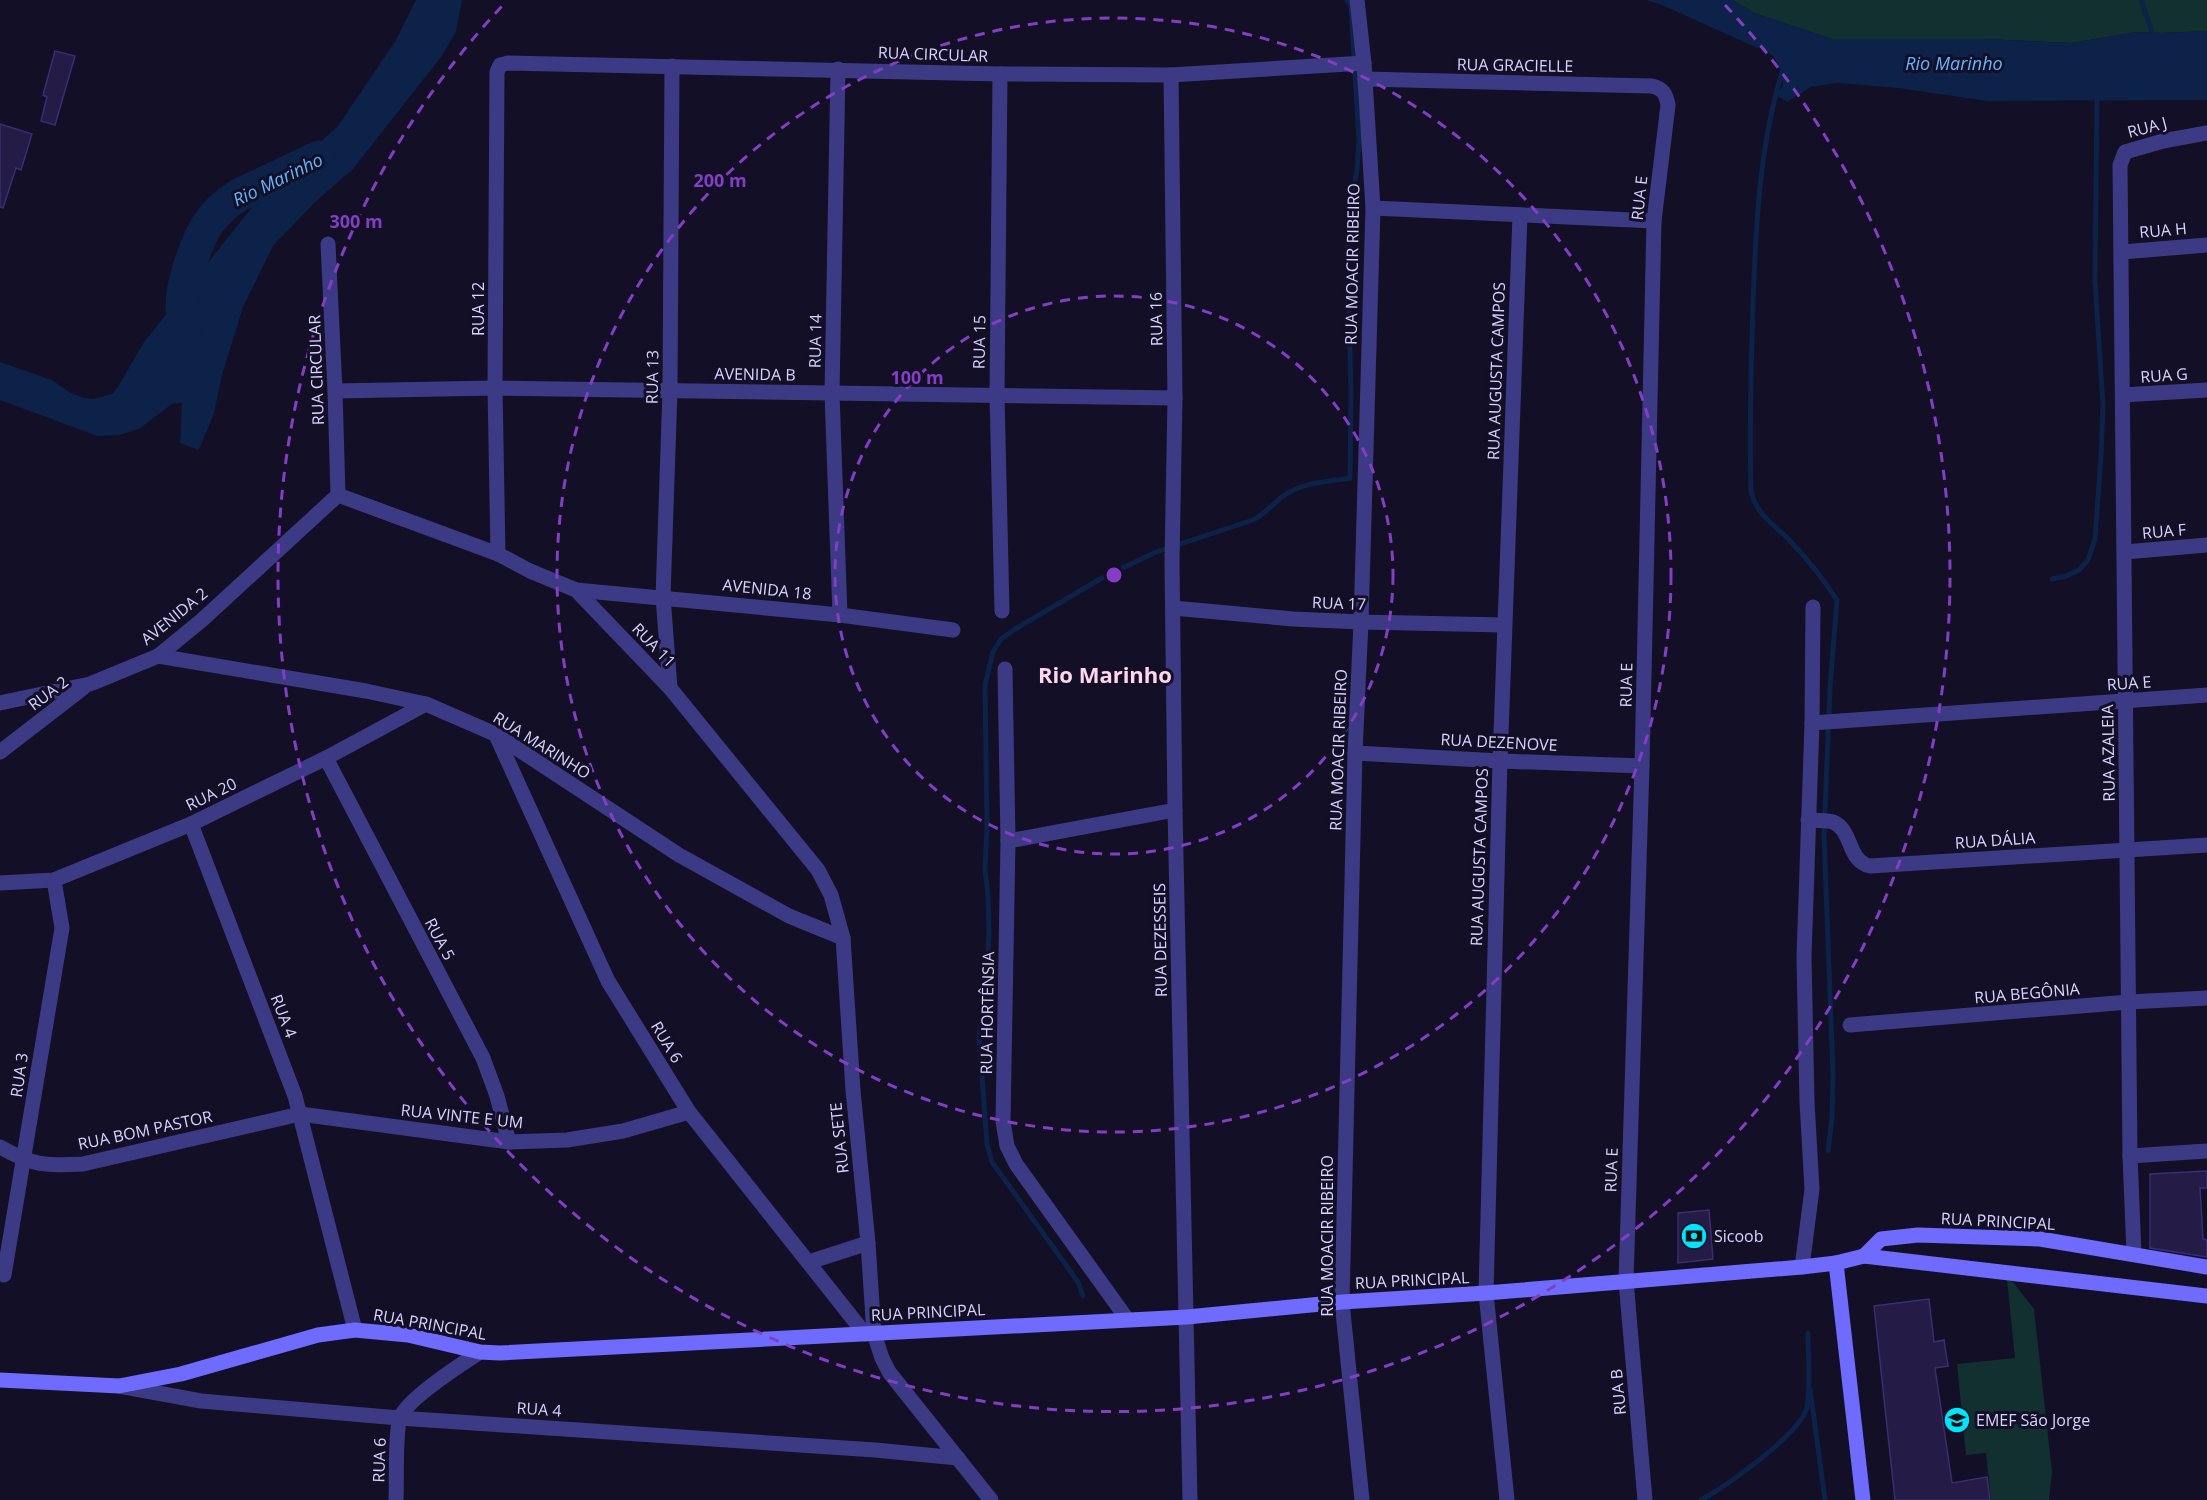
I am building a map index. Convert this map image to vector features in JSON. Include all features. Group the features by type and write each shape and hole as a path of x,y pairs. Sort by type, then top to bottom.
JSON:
{"main road":[{"name":"RUA PRINCIPAL","path":"1864,1256 1881,1239 1918,1235 2040,1239 2207,1267"},
{"name":"RUA PRINCIPAL","path":"0,1380 119,1386 180,1374 318,1335 355,1330 408,1335 480,1352 500,1353 1186,1317 1342,1302 1486,1293 1819,1265 1864,1256 2207,1296"},
{"path":"1819,1265 1863,1500"}],"street":[{"name":"RUA MOACIR RIBEIRO","path":"1357,0 1355,64 1365,80 1373,208 1355,753 1342,1302 1362,1500"},
{"name":"RUA CIRCULAR","path":"500,65 508,63 1000,74 1171,75 1355,64"},
{"name":"RUA 12","path":"498,554 495,388 497,72 500,65"},
{"name":"RUA 13","path":"670,688 663,597 670,390 672,66"},
{"name":"RUA 14","path":"838,69 832,394 840,615"},
{"name":"RUA 15","path":"1000,74 997,395 1002,611"},
{"name":"RUA 16","path":"1171,75 1175,398 1172,562"},
{"name":"RUA GRACIELLE","path":"1365,80 1651,86 1663,91"},
{"name":"RUA E","path":"1626,1281 1642,766 1654,221 1668,105 1663,91"},
{"name":"RUA J","path":"2122,252 2120,165 2125,152 2163,141 2207,133"},
{"path":"1373,208 1654,221"},
{"name":"RUA AUGUSTA CAMPOS","path":"1507,1500 1486,1293 1504,625 1520,215"},
{"name":"RUA CIRCULAR","path":"328,244 338,495"},
{"name":"RUA H","path":"2122,252 2207,245"},
{"name":"RUA AZALEIA","path":"2122,252 2128,1002 2133,1254"},
{"name":"AVENIDA B","path":"335,391 495,388 1175,398"},
{"name":"RUA G","path":"2123,395 2207,390"},
{"name":"RUA 11","path":"338,495 498,554 530,571 576,590 670,688 818,870 831,895 843,938"},
{"name":"AVENIDA 2","path":"0,703 90,684 158,656 202,620 338,495"},
{"name":"RUA F","path":"2125,552 2207,545"},
{"name":"RUA DEZESSEIS","path":"1172,562 1190,1500"},
{"name":"AVENIDA 18","path":"576,590 840,615 953,630"},
{"path":"1813,607 1818,821 1804,957 1807,1102 1819,1265"},
{"name":"RUA 17","path":"1173,608 1293,619 1504,625"},
{"name":"RUA MARINHO","path":"158,656 366,691 426,704 495,734 679,855 789,916 843,938"},
{"name":"RUA HORTÊNSIA","path":"1005,669 1008,841 1003,1121 1007,1146 1016,1164 1127,1319"},
{"name":"RUA 2","path":"0,752 90,684"},
{"name":"RUA E","path":"1817,723 2207,695"},
{"name":"RUA 20","path":"0,883 54,880 191,824 326,758 426,704"},
{"name":"RUA 6","path":"495,734 608,981 688,1112 870,1334"},
{"name":"RUA DEZENOVE","path":"1355,753 1642,766"},
{"name":"RUA 5","path":"326,758 483,1058 497,1096 509,1142"},
{"path":"1008,841 1175,810"},
{"name":"RUA DÁLIA","path":"1818,821 1842,830 1858,861 1870,866 2207,845"},
{"name":"RUA 4","path":"191,824 300,1114 355,1330"},
{"name":"RUA 3","path":"4,1275 25,1161 45,1022 62,928 54,880"},
{"name":"RUA SETE","path":"843,938 853,1090 868,1243 870,1334"},
{"name":"RUA BEGÔNIA","path":"1850,1025 2128,1002 2207,998"},
{"name":"RUA VINTE E UM","path":"300,1114 509,1142 578,1139 623,1131 688,1112"},
{"name":"RUA BOM PASTOR","path":"0,1147 25,1161 49,1166 83,1164 300,1114"},
{"path":"2130,1156 2207,1151"},
{"path":"809,1262 868,1243"},
{"name":"RUA B","path":"1626,1281 1645,1500"},
{"path":"870,1334 889,1372 991,1500"},
{"name":"RUA 6","path":"396,1500 399,1418 413,1402 445,1375 480,1352"},
{"name":"RUA 4","path":"119,1386 201,1401 399,1418 875,1450 958,1458"}],"green space":[{"path":"1732,0 2207,0 2207,31 2137,32 2071,43 1983,39 1832,39 1754,13"},
{"path":"2007,1280 2013,1282 2034,1309 2052,1472 2049,1500 1991,1500 1986,1453 1966,1455 1957,1364 2015,1358"}],"water":[{"path":"416,0 462,0 456,32 441,57 353,169 315,202 273,246 243,307 222,375 214,413 199,450 180,443 182,403 172,404 139,429 119,435 97,436 0,400 0,362 52,380 69,392 84,398 94,399 112,394 144,342 254,205 282,174 338,126 396,40"},
{"path":"1646,0 1732,0 1754,13 1832,39 1983,39 2071,43 2137,32 2207,31 2207,100 1987,101 1898,88 1838,83 1811,87 1787,102 1777,95 1783,85 1776,60 1769,53"}],"building":[{"path":"55,51 75,56 55,125 41,121 47,97 43,95"},
{"path":"0,124 32,134 21,170 16,168 3,208 0,207"},
{"path":"2207,1171 2207,1188 2200,1188 2203,1239 2207,1240 2207,1257 2150,1248 2150,1174"},
{"name":"Sicoob","path":"1709,1210 1713,1259 1678,1263 1678,1213"},
{"path":"1929,1299 1934,1342 1944,1340 1948,1366 1935,1368 1952,1483 1987,1477 1990,1500 1895,1500 1874,1306"}],"waterway":[{"path":"1083,1296 1078,1282 992,1162 987,1144 979,1037 987,976 989,932 985,869 987,827 985,685 993,652 1001,639 1102,578 1156,552 1253,520 1297,488 1350,478 1351,392 1347,223 1357,170 1359,141 1351,6 1347,0"},
{"path":"2141,0 2154,38"},
{"path":"1783,69 1769,127 1757,215 1751,374 1751,491 1762,514 1805,557 1837,600 1830,688 1824,835 1833,1074 1832,1118 1828,1151"},
{"path":"2052,579 2079,570 2088,560 2095,539 2103,405 2095,281 2097,95"},
{"name":"Rio Marinho","path":"185,338 182,306 184,285 198,243 207,225 221,209 239,195 319,157"},
{"path":"1701,1500 1761,1458 1777,1445 1802,1418 1808,1398 1808,1333"},
{"path":"1810,1389 1825,1500"}],"place":[{"name":"Sicoob","path":"1694,1236"},
{"name":"EMEF São Jorge","path":"1957,1420"}],"district":[{"name":"Rio Marinho","path":"1105,675"}]}
